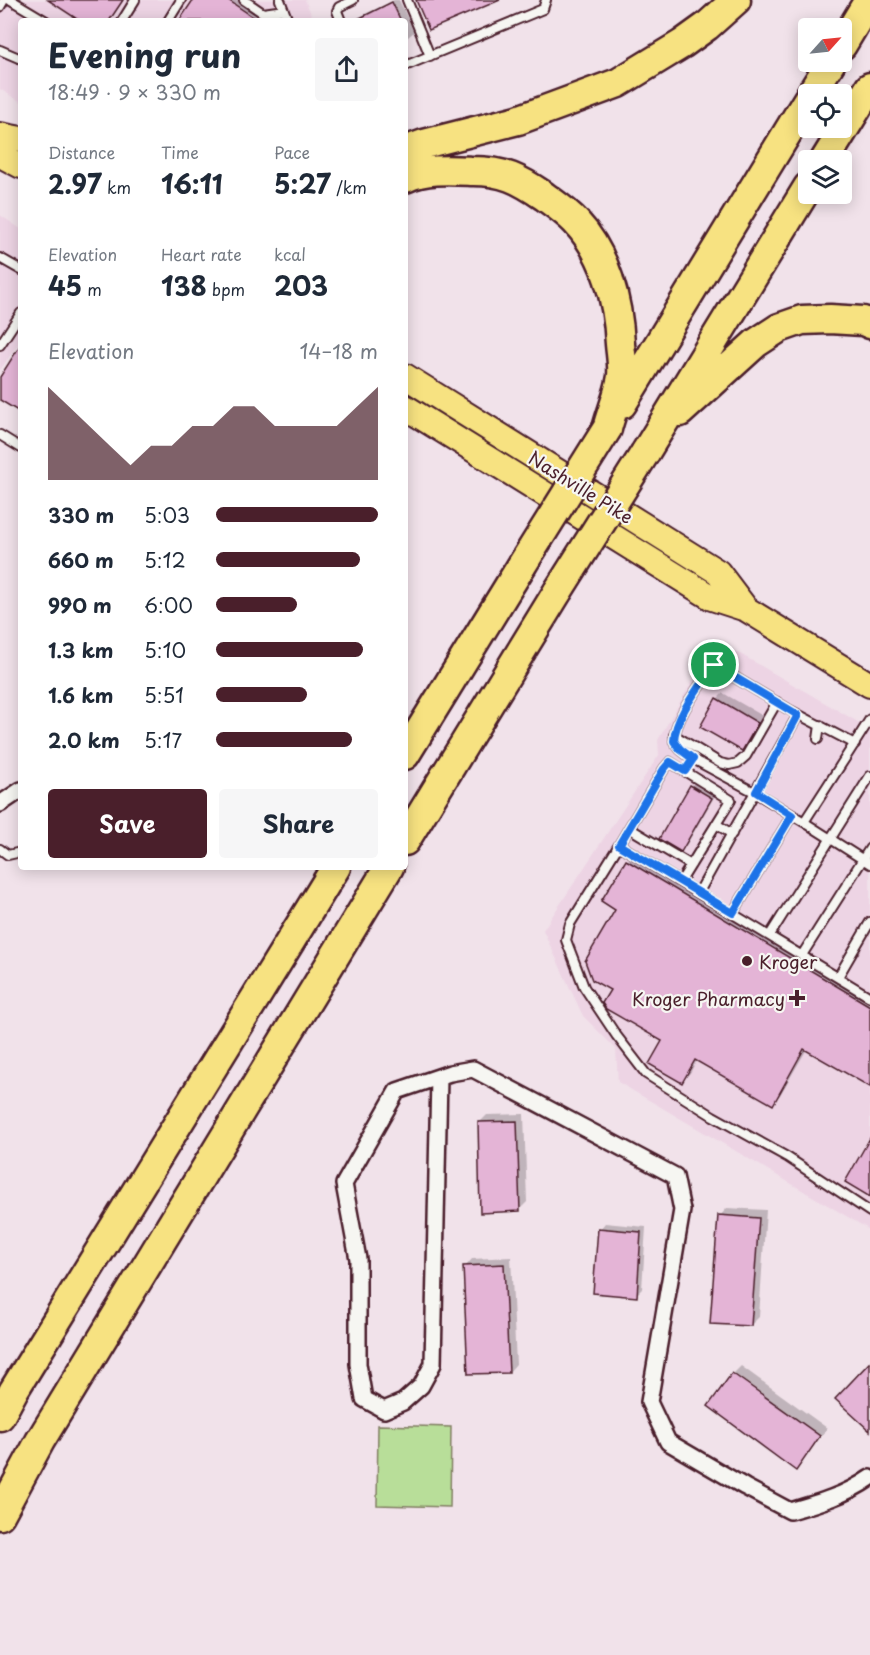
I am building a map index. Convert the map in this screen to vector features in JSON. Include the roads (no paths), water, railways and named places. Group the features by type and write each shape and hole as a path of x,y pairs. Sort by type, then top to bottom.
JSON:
{"highway":[{"path":"408,150 518,120 618,83 682,44 707,26 736,0"},
{"path":"852,28 869,0"},
{"path":"831,150 870,87"},
{"path":"408,750 798,115"},
{"path":"408,177 434,171 488,171 509,176 530,186 576,221 591,241 602,262 617,314 622,376 607,429"},
{"path":"408,836 798,203"},
{"path":"651,443 756,344 778,328 802,320 830,319 863,321 870,324"},
{"path":"0,1416 334,870"},
{"path":"0,1515 40,1441 387,870"}],"main road":[{"path":"0,135 18,138"},
{"path":"0,151 6,158 18,164"},
{"name":"Nashville Pike","path":"408,378 718,572 746,609"},
{"name":"Nashville Pike","path":"408,409 712,598 746,609 870,685"}],"street":[{"path":"0,804 18,792"},
{"path":"439,1077 433,1364 421,1386 404,1402 384,1410 364,1399 358,1364 358,1259 344,1184 397,1091 450,1073 473,1069 675,1176 682,1210 649,1402 668,1442 790,1511 824,1501 856,1488 870,1479"}],"lane":[{"path":"0,7 4,0"},
{"path":"11,0 40,18"},
{"path":"125,18 135,0"},
{"path":"170,18 181,0"},
{"path":"244,0 263,13 284,9"},
{"path":"280,0 287,18"},
{"path":"340,18 337,11 339,6 353,0"},
{"path":"407,0 430,56"},
{"path":"408,65 543,9 546,0"},
{"path":"0,50 18,58"},
{"path":"1,262 18,269"},
{"path":"0,345 18,320"},
{"path":"0,435 18,446"},
{"path":"855,744 798,715 714,665 689,702 674,731 674,741 693,759 756,792 870,864"},
{"path":"674,735 720,763 729,765 738,763 746,756 777,702"},
{"path":"699,892 798,715"},
{"path":"804,822 870,719"},
{"path":"818,739 820,725"},
{"path":"685,771 693,759"},
{"path":"681,881 731,800 670,762 570,924 566,940 584,987 646,1074 713,1116 787,1157 870,1212"},
{"path":"770,935 870,776"},
{"path":"733,913 792,815"},
{"path":"716,824 732,834"},
{"path":"629,828 691,865"},
{"path":"619,845 870,997"},
{"path":"802,955 870,848"},
{"path":"0,849 8,855 18,853"},
{"path":"838,977 870,922"}],"place":[{"name":"Kroger","path":"747,961"},
{"name":"Kroger Pharmacy","path":"797,998"}]}
